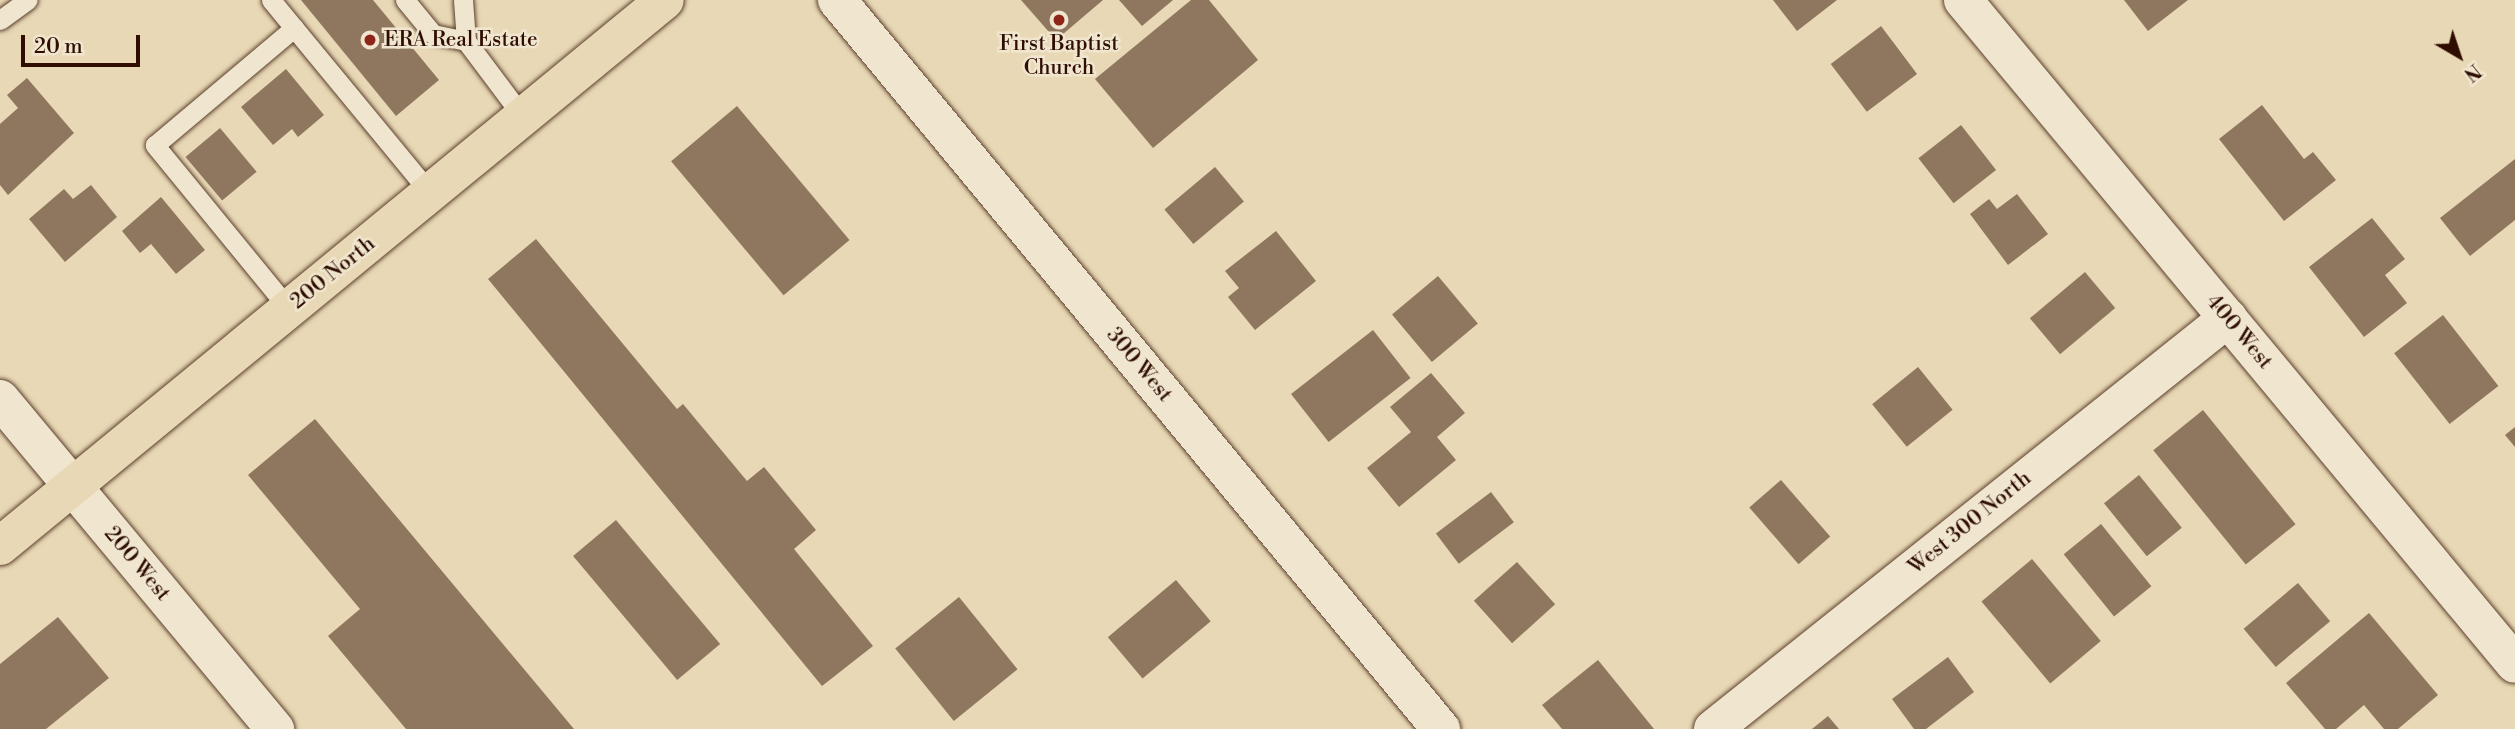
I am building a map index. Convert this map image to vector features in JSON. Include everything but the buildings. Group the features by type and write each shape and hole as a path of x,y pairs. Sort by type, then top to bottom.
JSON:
{"main road":[{"name":"200 North","path":"0,546 665,0"}],"street":[{"name":"300 West","path":"836,0 1441,729"},
{"name":"400 West","path":"1964,0 2515,664"},
{"name":"West 300 North","path":"1713,729 2228,318"},
{"name":"200 West","path":"0,399 275,729"}],"lane":[{"path":"0,20 28,0"},
{"path":"271,0 430,193"},
{"path":"405,0 433,34 466,41"},
{"path":"463,0 466,41 523,117"},
{"path":"289,309 155,145 294,28"}],"place":[{"name":"First Baptist Church","path":"1059,20"},
{"name":"ERA Real Estate","path":"370,40"}]}
